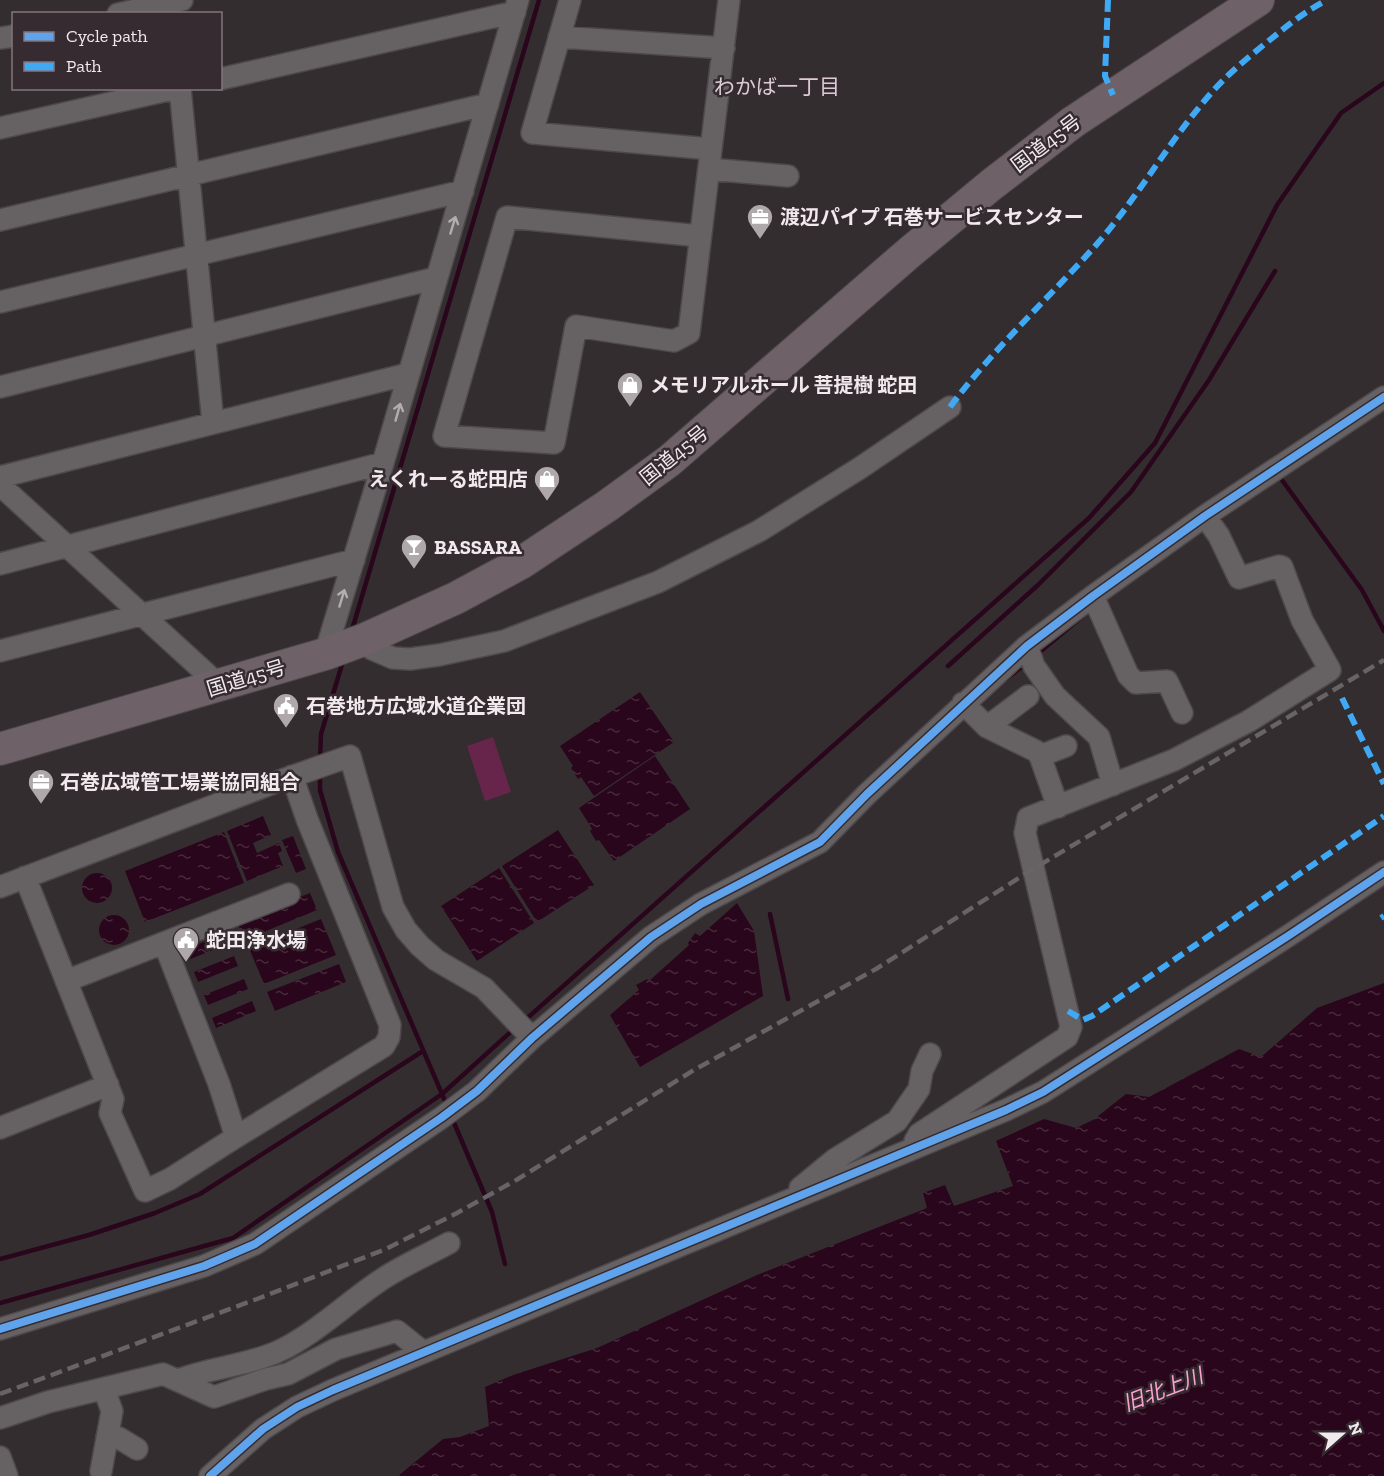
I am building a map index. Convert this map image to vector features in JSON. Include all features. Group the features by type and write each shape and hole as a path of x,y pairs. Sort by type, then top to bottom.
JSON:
{"highway":[{"name":"国道45号","path":"0,749 346,647 456,598 520,563 607,506 669,461 910,252 1073,122 1258,0"}],"street":[{"path":"570,0 532,133 710,159 788,176"},
{"path":"700,236 507,217 444,436 554,444 576,326 674,341 689,333 729,0"},
{"path":"129,12 174,4"},
{"path":"222,79 516,6 354,560 346,647 372,649 393,658 410,659 504,642 658,582 759,531 860,468 950,407"},
{"path":"559,37 724,48"},
{"path":"0,128 169,90"},
{"path":"178,90 213,423"},
{"path":"0,220 488,104"},
{"path":"0,302 464,190"},
{"path":"0,387 436,278"},
{"path":"0,477 408,374"},
{"path":"0,1329 204,1266 255,1244 477,1091 532,1038 651,937 701,904 820,842 963,703 1031,656 1096,602 1384,398"},
{"path":"0,564 383,463"},
{"path":"0,485 220,686"},
{"path":"910,1150 919,1134 1067,1037 1071,1028 1025,833 1028,818 1174,760 1240,726 1330,670 1302,620 1282,567 1239,578 1208,521"},
{"path":"0,651 354,560"},
{"path":"1096,602 1128,675 1136,683 1167,681 1182,713"},
{"path":"1031,656 1060,701 1099,737 1113,784"},
{"path":"987,727 1028,696"},
{"path":"963,703 987,727 1036,751 1040,756 1058,807"},
{"path":"1040,756 1066,746"},
{"path":"0,887 350,756 393,907 406,930 436,960 484,988 532,1038"},
{"path":"25,876 108,1085 113,1099 110,1113 145,1191 170,1179 384,1046 389,1037 390,1025 292,776"},
{"path":"210,1476 262,1429 297,1407 1043,1092 1384,872"},
{"path":"66,981 289,894"},
{"path":"164,943 219,1084 236,1137"},
{"path":"782,1203 834,1161 897,1121 919,1089 922,1071 930,1054"},
{"path":"0,1128 108,1085"},
{"path":"178,1380 279,1352 298,1341 385,1277 448,1244"},
{"path":"2,1412 164,1374 214,1397 288,1374 336,1349 397,1331 423,1352"},
{"path":"101,1471 112,1411 104,1389"},
{"path":"107,1437 119,1438 136,1449"},
{"path":"227,1476 248,1442"},
{"path":"0,1457 14,1474"}],"shaded area":[{"path":"493,737 511,792 485,801 467,746"}],"water":[{"path":"640,692 674,742 594,796 581,777 578,779 571,768 573,766 560,746"},
{"path":"655,756 690,809 614,861 599,840 596,841 590,831 592,829 579,808"},
{"path":"263,816 271,835 253,843 257,853 279,843 282,851 278,853 283,866 247,881 227,831"},
{"path":"558,830 594,885 537,922 502,866"},
{"path":"224,832 244,883 145,922 125,871"},
{"path":"293,836 306,869 296,873 282,840"},
{"path":"499,868 534,923 477,961 441,906"},
{"path":"97,873 108,877 112,888 108,899 97,903 86,899 82,888 86,877"},
{"path":"310,893 317,910 244,940 237,922"},
{"path":"737,903 754,931 763,996 640,1067 610,1015 639,990 636,985 647,979 649,981 689,945 695,933 700,936"},
{"path":"114,915 120,916 128,924 128,936 120,944 114,945 108,944 100,936 99,930 100,924 108,916"},
{"path":"321,919 336,955 264,984 249,948"},
{"path":"224,934 228,944 188,960 184,950"},
{"path":"234,956 238,966 198,982 194,972"},
{"path":"339,964 346,982 275,1011 267,992"},
{"path":"244,979 248,989 208,1005 204,995"},
{"name":"旧北上川","path":"1384,983 1384,1476 398,1476 443,1439 460,1437 489,1426 485,1387 513,1375 597,1348 757,1275 927,1208 923,1193 945,1185 954,1206 1013,1186 996,1141 1044,1119 1076,1128 1093,1120 1126,1094 1149,1097 1239,1049 1261,1057 1317,1008"},
{"path":"252,1001 256,1011 216,1028 212,1018"}],"waterway":[{"path":"352,630 539,0"},
{"path":"524,1021 1089,518 1155,443 1277,205 1341,113 1384,83"},
{"path":"948,666 1038,585 1131,492 1209,380 1275,271"},
{"path":"1279,476 1362,590 1384,631"},
{"path":"1036,655 1083,616"},
{"path":"320,761 321,734 343,661"},
{"path":"1006,679 1028,662"},
{"path":"320,772 320,790 338,852 448,1108"},
{"path":"770,914 788,999"},
{"path":"0,1303 233,1238 442,1094 515,1028"},
{"path":"0,1259 89,1235 155,1213 200,1194 423,1051"},
{"path":"452,1118 492,1212 505,1264"}],"railway":[{"path":"0,1394 386,1249 457,1213 518,1179 694,1070 876,969 1033,869 1384,660"}],"marked path":[{"path":"1108,0 1105,76 1113,95"},
{"path":"950,407 1003,344 1112,226 1197,109 1213,91 1226,77 1284,28 1327,0"},
{"path":"1342,698 1384,784"},
{"path":"1068,1011 1083,1020 1092,1016 1384,816"}],"cycle path":[{"path":"0,1329 204,1266 255,1244 441,1118 477,1091 532,1038 651,937 701,904 820,842 867,794 1027,646 1205,516 1384,397"},
{"path":"210,1476 263,1429 297,1407 333,1390 1006,1110 1043,1092 1384,872"}],"place":[{"name":"渡辺パイプ 石巻サービスセンター","path":"760,240"},
{"name":"メモリアルホール 菩提樹 蛇田","path":"630,408"},
{"name":"えくれーる蛇田店","path":"547,502"},
{"name":"BASSARA","path":"414,570"},
{"name":"石巻地方広域水道企業団","path":"286,729"},
{"name":"石巻広域管工場業協同組合","path":"41,805"},
{"name":"蛇田浄水場","path":"186,963"}],"district":[{"name":"わかば一丁目","path":"777,87"}]}
